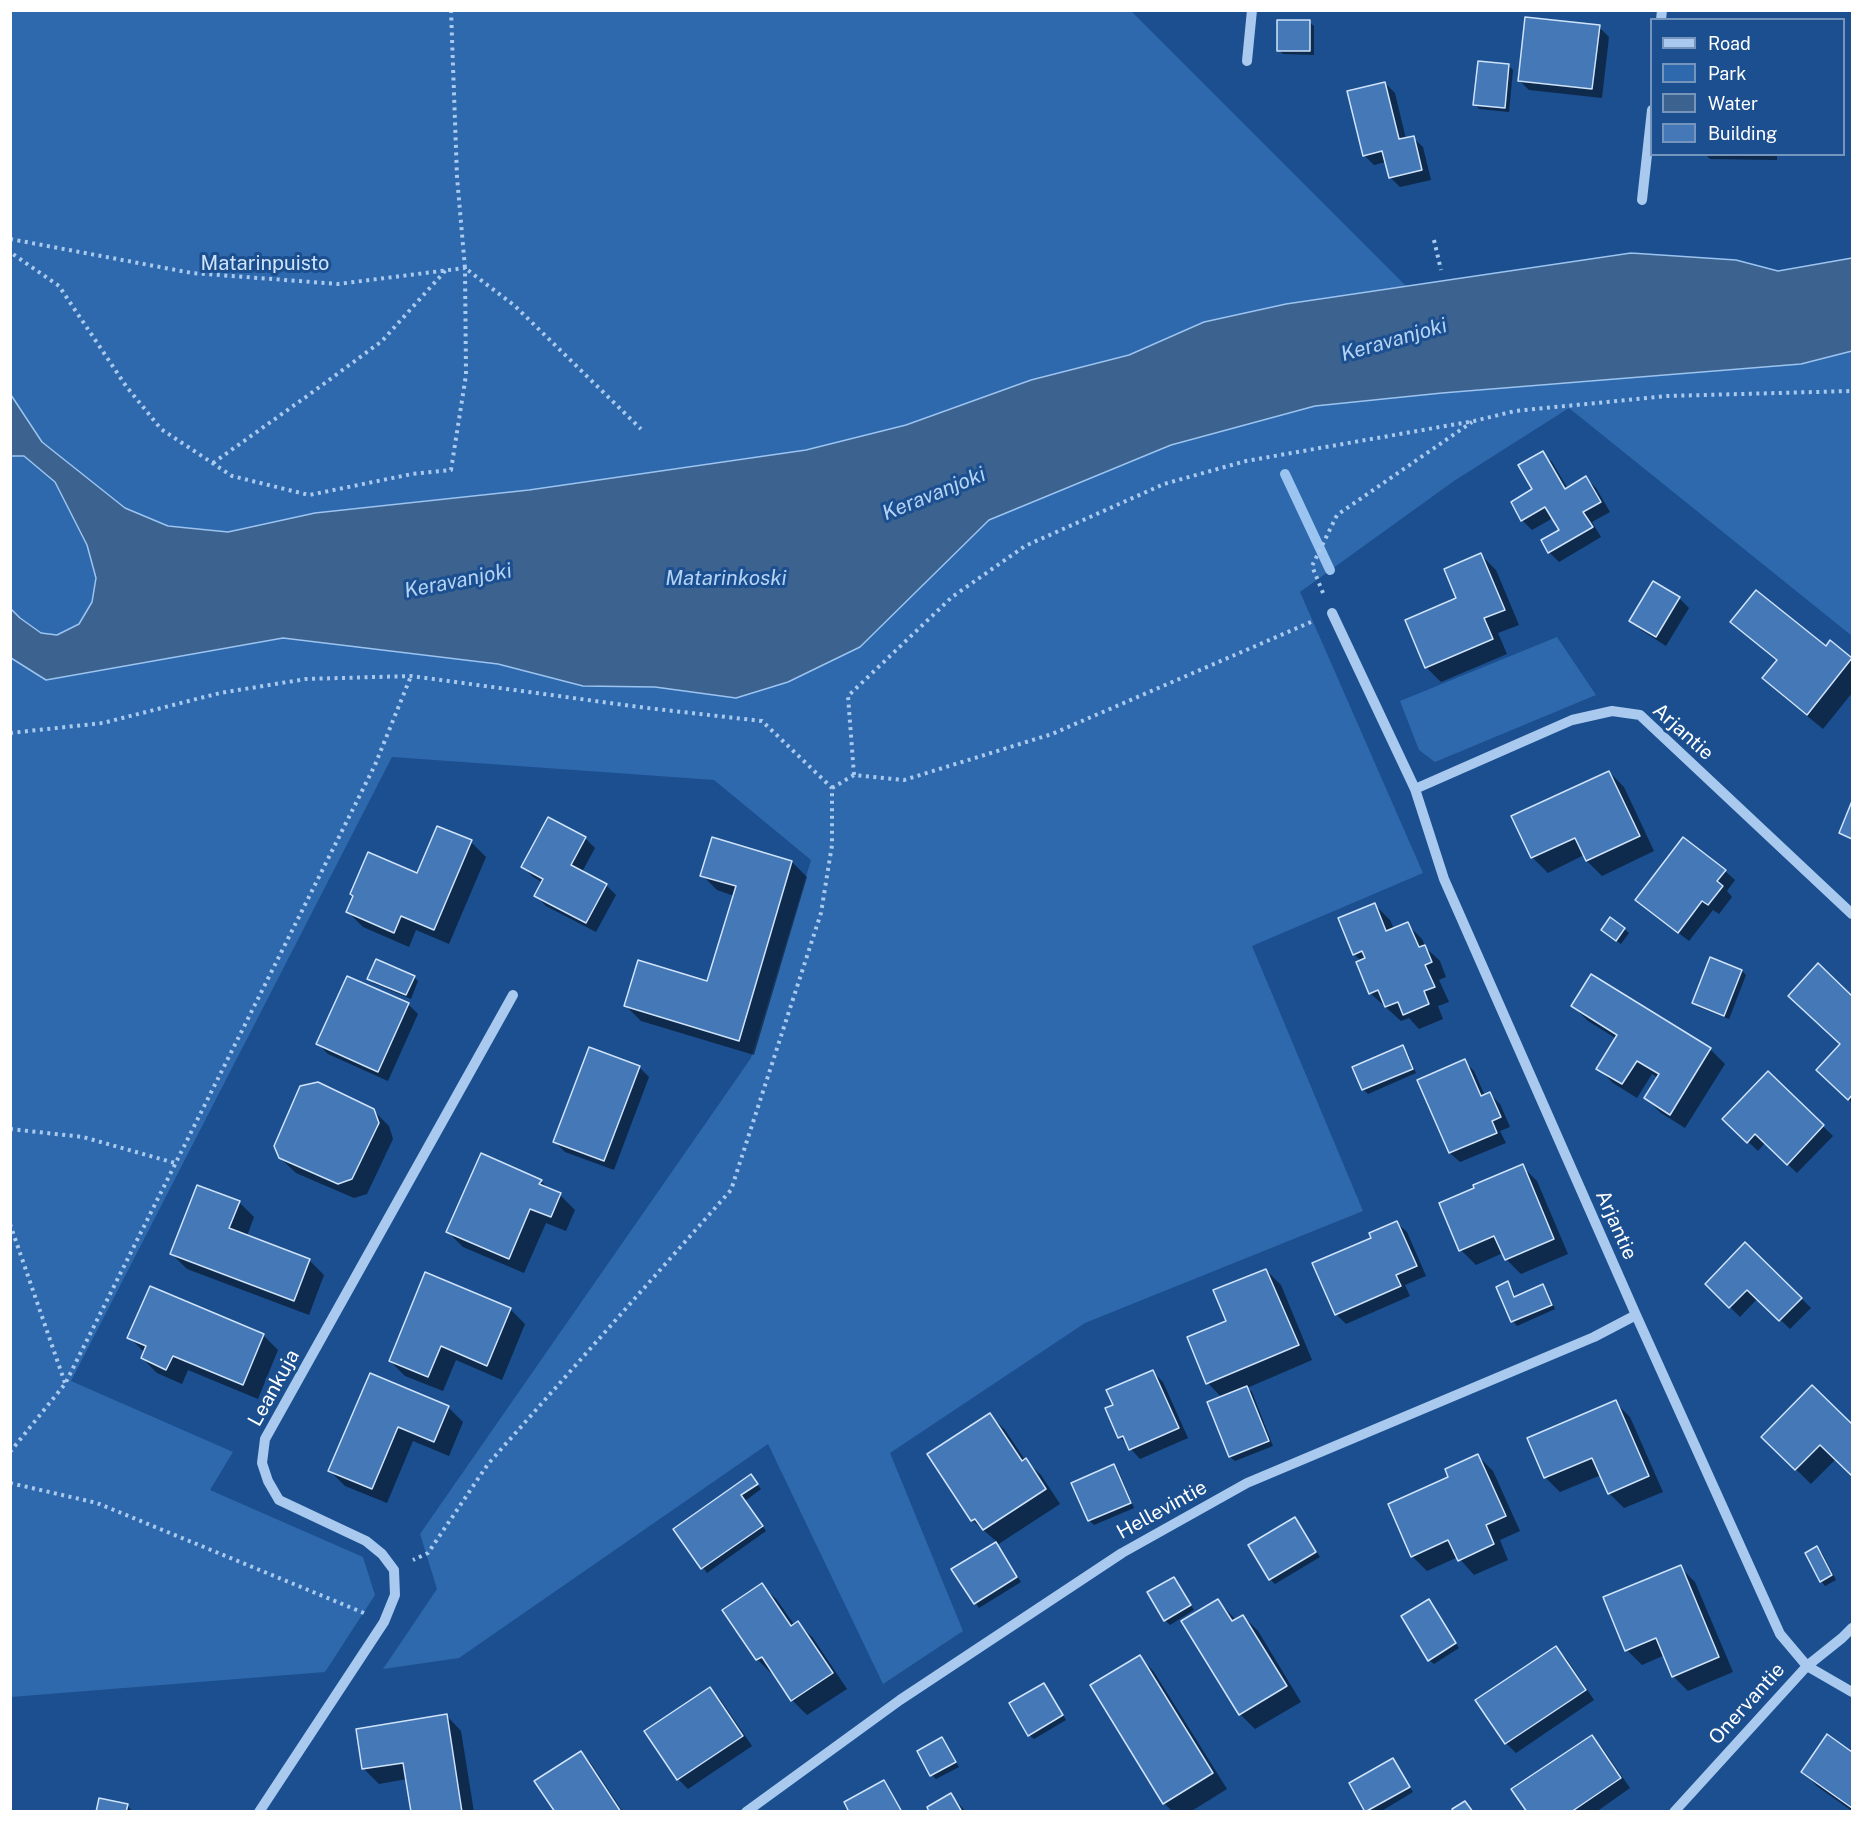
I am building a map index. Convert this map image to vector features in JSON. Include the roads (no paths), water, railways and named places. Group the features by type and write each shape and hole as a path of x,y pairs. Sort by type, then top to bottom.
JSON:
{"street":[{"path":"1246,61 1252,10"},
{"path":"1642,200 1650,128"},
{"name":"Arjantie","path":"1332,612 1415,789 1444,879 1780,1634 1807,1666 1852,1692"},
{"name":"Arjantie","path":"1415,789 1572,720 1612,711 1640,715 1852,915"},
{"name":"Leankuja","path":"259,1812 384,1622 395,1595 394,1570 382,1554 366,1541 279,1500 262,1463 265,1439 513,995"},
{"name":"Hellevintie","path":"746,1812 900,1700 1122,1553 1164,1529 1248,1483 1594,1337 1636,1314"},
{"name":"Onervantie","path":"1674,1812 1807,1666 1852,1628"}],"water":[{"name":"Matarinkoski","path":"1631,253 1736,260 1778,271 1852,258 1852,351 1801,364 1442,393 1315,406 1171,445 989,520 860,647 788,682 736,698 655,687 583,686 498,664 283,638 46,680 11,658 11,609 41,633 57,635 79,624 92,602 96,578 87,545 55,482 24,456 11,456 11,395 42,442 125,508 168,526 228,532 315,513 529,490 806,450 906,425 1031,380 1129,355 1204,322 1286,304"}],"waterway":[{"path":"1285,474 1330,570"}],"park label":[{"name":"Matarinpuisto","path":"265,264"}],"water label":[{"name":"Keravanjoki","path":"1394,340"},
{"name":"Keravanjoki","path":"934,494"},
{"name":"Keravanjoki","path":"458,581"}]}
